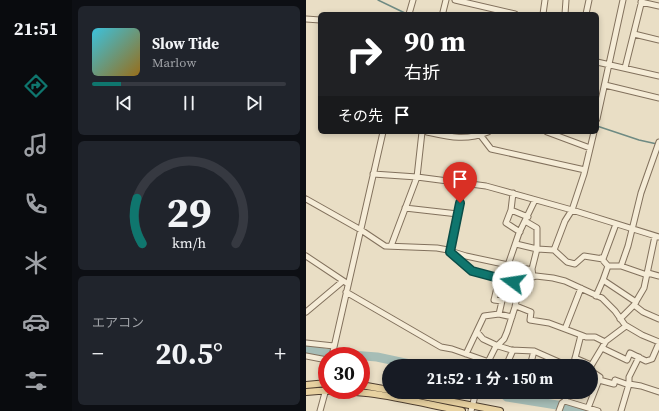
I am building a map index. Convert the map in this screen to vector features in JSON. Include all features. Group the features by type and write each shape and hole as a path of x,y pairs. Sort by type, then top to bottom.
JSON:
{"main road":[{"path":"306,385 318,384"},
{"path":"370,387 382,389"},
{"path":"306,392 318,391"},
{"path":"370,393 462,411"},
{"path":"433,399 472,408 500,411"}],"street":[{"path":"409,12 412,0"},
{"path":"443,12 446,0"},
{"path":"455,0 506,12"},
{"path":"543,12 546,0"},
{"path":"565,12 566,0"},
{"path":"587,12 590,0"},
{"path":"599,104 610,65 623,0"},
{"path":"626,68 642,1 659,6"},
{"path":"306,19 318,20"},
{"path":"634,34 659,40"},
{"path":"599,62 659,76"},
{"path":"605,85 659,98"},
{"path":"306,343 334,347 346,292 346,282 383,134"},
{"path":"391,246 417,177 422,134"},
{"path":"437,134 457,138 479,134 490,149 585,170"},
{"path":"552,134 590,148"},
{"path":"554,250 565,221 572,210 585,170 594,134"},
{"path":"621,266 628,246 631,228 641,192 658,144"},
{"path":"373,174 417,177 486,186 572,210 657,237 644,288 635,303 620,319"},
{"path":"450,251 464,182"},
{"path":"513,194 511,210 506,223 520,232"},
{"path":"306,199 385,246 437,248 496,263 508,264 532,270"},
{"path":"508,264 520,232 535,200"},
{"path":"405,208 458,214"},
{"path":"511,210 537,228 537,249 532,270 533,277"},
{"path":"601,258 603,259 616,224"},
{"path":"516,244 537,249 554,250 567,262 575,264 584,256 601,258 608,266 621,266 659,276"},
{"path":"450,251 472,271 522,284"},
{"path":"306,256 346,282"},
{"path":"596,296 608,266"},
{"path":"492,359 498,346 504,339 516,306 519,287 525,279 536,276 553,278 574,284 602,298 626,326 659,343 652,359 646,361 630,353 626,360 602,348"},
{"path":"499,279 494,300 502,302 499,314"},
{"path":"603,280 635,303 643,312 659,319"},
{"path":"306,312 346,282"},
{"path":"565,329 581,288"},
{"path":"346,292 441,346 476,359"},
{"path":"516,306 531,312 530,320 549,323 586,337 595,337 605,342"},
{"path":"466,354 484,316 499,314 512,317"},
{"path":"596,359 605,342 626,326"},
{"path":"476,332 483,339 498,346 513,350 534,351 548,359"},
{"path":"575,358 581,335"},
{"path":"509,359 513,350"},
{"path":"532,359 534,351"},
{"path":"306,356 318,358"},
{"path":"621,411 630,377 639,357"},
{"path":"588,408 600,377 598,375"},
{"path":"599,380 614,384 615,380 659,392"},
{"path":"320,411 323,399"},
{"path":"561,406 588,408 598,411"}],"waterway":[{"path":"378,0 403,12"},
{"path":"599,127 639,140 657,144"},
{"path":"306,349 325,353 386,359"},
{"path":"520,399 582,411"}],"route":[{"path":"460,203 450,252 472,271 513,282"}]}
